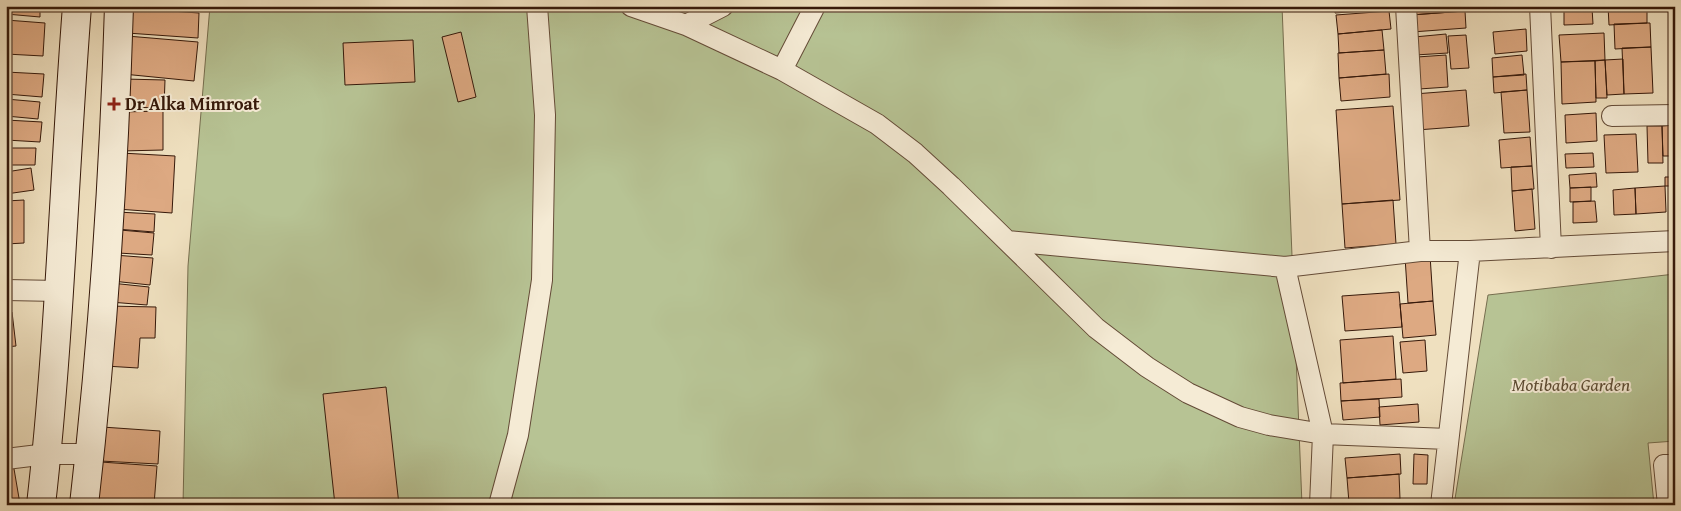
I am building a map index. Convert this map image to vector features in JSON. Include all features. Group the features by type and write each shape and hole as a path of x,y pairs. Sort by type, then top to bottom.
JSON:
{"main road":[{"path":"41,505 47,454 77,6"},
{"path":"84,505 90,454 110,200 120,6"}],"street":[{"path":"500,505 518,435 542,280 545,115 536,6"},
{"path":"631,6 686,25 782,70 877,124 915,153 1096,328 1147,367 1188,393 1240,417 1270,425 1322,434 1448,439"},
{"path":"686,25 723,6"},
{"path":"782,70 815,6"},
{"path":"1406,6 1420,251"},
{"path":"1540,6 1551,248"},
{"path":"1612,116 1675,115"},
{"path":"1008,241 1285,267 1420,251 1551,248 1675,241"},
{"path":"1441,505 1470,251"},
{"path":"1285,267 1322,434 1320,505"},
{"path":"6,290 58,291"},
{"path":"6,459 47,454 90,454"},
{"path":"1668,505 1664,465 1675,464"}],"green space":[{"path":"210,6 1282,6 1302,505 183,505 188,266"},
{"name":"Motibaba Garden","path":"1675,274 1675,441 1648,443 1654,505 1454,505 1488,295"}],"building":[{"path":"6,6 40,6 40,17 6,14"},
{"path":"1335,6 1387,6 1387,9 1335,13"},
{"path":"1410,6 1464,6 1465,11 1411,15"},
{"path":"1608,6 1647,6 1647,23 1609,25"},
{"path":"129,8 199,13 198,38 127,33"},
{"path":"1592,8 1593,24 1564,25 1564,9"},
{"path":"1389,11 1391,29 1338,34 1336,15"},
{"path":"1465,11 1466,28 1412,32 1411,15"},
{"path":"6,20 45,23 43,56 6,54"},
{"path":"1650,23 1651,47 1615,49 1614,24"},
{"path":"1526,29 1527,51 1495,54 1493,32"},
{"path":"1382,30 1384,50 1339,53 1338,34"},
{"path":"461,32 476,97 458,102 442,37"},
{"path":"1604,33 1605,60 1561,62 1559,35"},
{"path":"1446,34 1448,53 1415,55 1414,37"},
{"path":"1466,35 1469,68 1451,69 1448,36"},
{"path":"127,36 198,42 194,81 123,74"},
{"path":"413,40 415,82 345,85 343,43"},
{"path":"1651,47 1653,93 1624,94 1622,48"},
{"path":"1384,50 1386,74 1339,78 1338,53"},
{"path":"1446,55 1448,87 1419,89 1417,57"},
{"path":"1522,55 1524,75 1493,77 1492,58"},
{"path":"1623,59 1624,94 1607,95 1605,60"},
{"path":"1605,60 1607,98 1596,98 1595,61"},
{"path":"1595,61 1596,102 1562,104 1561,62"},
{"path":"6,72 44,74 42,97 6,94"},
{"path":"1389,74 1390,97 1341,101 1339,78"},
{"path":"1526,74 1527,90 1494,93 1493,77"},
{"path":"124,79 165,80 164,108 123,107"},
{"path":"1466,90 1469,126 1417,130 1414,94"},
{"path":"1527,90 1530,132 1504,133 1501,92"},
{"path":"6,99 40,102 38,119 6,116"},
{"path":"1393,106 1400,200 1342,204 1336,110"},
{"path":"163,111 163,150 121,151 121,112"},
{"path":"1596,113 1597,141 1566,143 1565,115"},
{"path":"6,120 42,122 40,142 6,140"},
{"path":"1675,125 1675,156 1663,156 1662,126"},
{"path":"1647,126 1662,126 1663,163 1648,163"},
{"path":"1636,134 1638,172 1606,173 1604,135"},
{"path":"1530,137 1532,166 1501,168 1499,140"},
{"path":"6,148 36,148 35,165 6,165"},
{"path":"121,153 175,156 172,213 117,209"},
{"path":"1593,153 1594,167 1566,168 1565,154"},
{"path":"1532,166 1534,189 1512,191 1511,167"},
{"path":"31,168 34,190 6,194 6,172"},
{"path":"1596,173 1597,187 1570,188 1569,175"},
{"path":"1665,177 1675,177 1675,186 1665,186"},
{"path":"1665,186 1666,212 1636,214 1635,188"},
{"path":"1591,187 1591,201 1570,202 1570,188"},
{"path":"1635,188 1636,214 1614,215 1613,190"},
{"path":"1532,189 1535,229 1515,231 1512,191"},
{"path":"24,200 24,243 6,244 6,201"},
{"path":"1393,200 1396,244 1345,248 1342,204"},
{"path":"1595,201 1597,222 1573,223 1573,202"},
{"path":"117,212 155,214 154,232 116,229"},
{"path":"120,230 154,233 152,255 118,253"},
{"path":"114,255 153,258 150,285 112,281"},
{"path":"1430,255 1433,301 1408,303 1405,257"},
{"path":"111,283 149,287 147,305 110,302"},
{"path":"1399,292 1402,327 1345,331 1342,296"},
{"path":"1433,301 1436,335 1403,338 1400,304"},
{"path":"108,306 156,307 155,338 140,338 138,368 105,366"},
{"path":"6,312 12,312 16,346 6,347"},
{"path":"1393,336 1396,379 1343,383 1340,340"},
{"path":"1425,340 1427,371 1403,373 1400,342"},
{"path":"1401,379 1402,397 1341,401 1340,383"},
{"path":"386,387 399,505 335,505 323,394"},
{"path":"1379,399 1380,417 1343,420 1341,401"},
{"path":"1418,404 1419,422 1380,425 1379,407"},
{"path":"102,427 160,431 158,464 100,461"},
{"path":"1400,454 1401,474 1347,478 1345,458"},
{"path":"1414,454 1428,455 1427,484 1413,484"},
{"path":"101,462 157,466 154,505 98,505"},
{"path":"13,463 20,504 6,505 6,464"},
{"path":"1399,474 1400,499 1349,503 1347,478"},
{"path":"1400,499 1401,505 1342,505 1341,503"}],"place":[{"name":"Dr Alka Mimroat","path":"114,104"}]}
